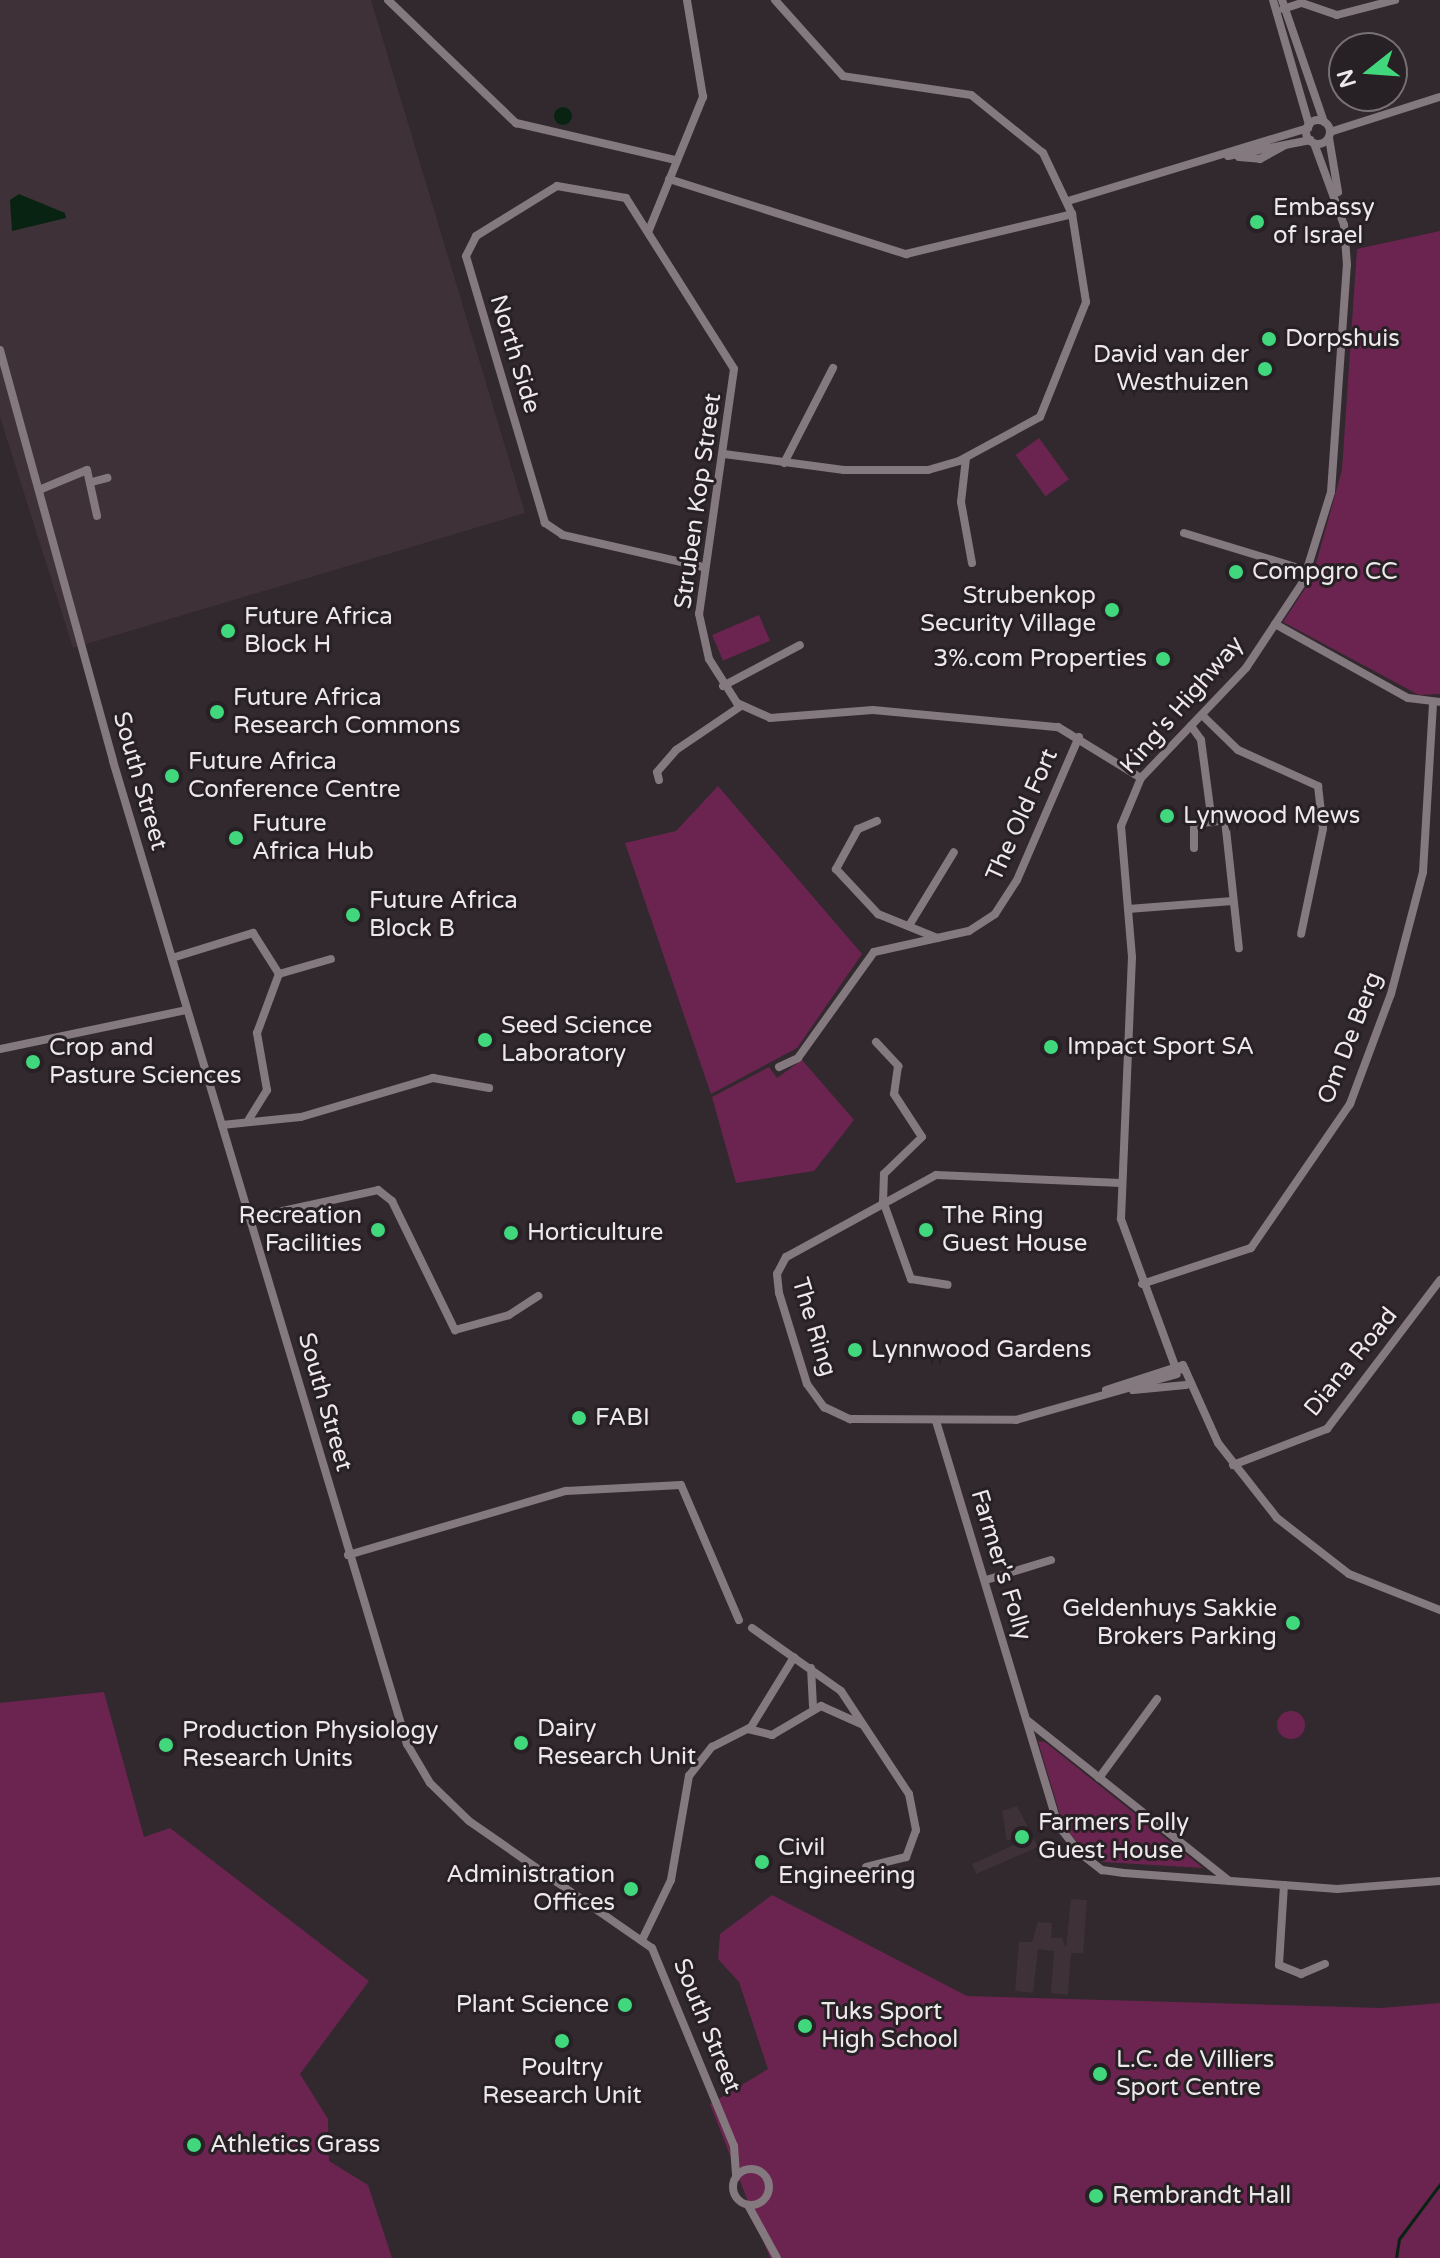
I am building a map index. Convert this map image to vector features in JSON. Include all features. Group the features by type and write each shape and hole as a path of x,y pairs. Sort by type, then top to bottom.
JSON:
{"street":[{"path":"388,0 516,123 675,160"},
{"path":"649,230 704,87 687,0"},
{"path":"724,454 784,463 928,470 966,458 1040,417 1077,339 1087,290 1068,201 1043,153 983,101 847,77 775,0"},
{"name":"King's Highway","path":"1199,1405 1186,1385 1124,1235 1121,1183 1128,909 1121,826 1141,778 1202,715 1275,624 1308,571 1339,449 1347,265 1339,209 1327,129 1282,6 1273,0"},
{"path":"1282,6 1302,3 1337,15 1395,0"},
{"name":"King's Highway","path":"1282,6 1312,142 1339,209"},
{"path":"1068,201 1225,156 1308,126 1327,129 1440,97"},
{"path":"1225,156 1288,142 1312,142 1327,129"},
{"path":"669,179 901,254 1072,214"},
{"name":"North Side","path":"649,230 623,196 565,184 476,236 466,260 547,527 703,567"},
{"name":"Struben Kop Street","path":"649,230 734,369 724,454 703,567 700,628 723,686 741,706 779,719 873,710 1013,719 1079,737 1141,778"},
{"name":"South Street","path":"0,350 187,1010 397,1719 430,1783 469,1821 643,1938 667,1976 734,2146 751,2169"},
{"path":"784,463 833,368"},
{"path":"966,458 961,502 972,563"},
{"path":"39,490 82,468 92,482 97,516"},
{"path":"92,482 107,478"},
{"path":"1184,533 1308,571"},
{"path":"1275,624 1408,698 1436,702"},
{"path":"723,686 800,645"},
{"name":"Om De Berg","path":"1142,1284 1251,1248 1350,1104 1394,984 1423,872 1436,702"},
{"path":"659,780 657,772 676,750 741,706"},
{"path":"1202,715 1238,750 1318,786 1323,829 1301,934"},
{"path":"1191,726 1201,740 1212,822"},
{"name":"The Old Fort","path":"779,1067 809,1044 870,955 975,928 1006,900 1079,737"},
{"path":"1194,848 1193,825 1244,818"},
{"path":"1225,820 1239,948"},
{"path":"877,821 858,829 836,869 866,905 937,938"},
{"path":"910,924 954,852"},
{"path":"1128,909 1233,901"},
{"path":"172,958 256,933 279,974 257,1033 266,1094 249,1119"},
{"path":"279,974 331,959"},
{"path":"0,1049 187,1010"},
{"path":"876,1042 898,1066 894,1094 922,1137 884,1174 883,1201 911,1279 948,1285"},
{"path":"222,1125 249,1119 301,1117 433,1078 489,1088"},
{"name":"The Ring","path":"1121,1183 947,1173 883,1201 786,1257 777,1274 779,1293 803,1374 824,1407 858,1421 1013,1420 1179,1369"},
{"path":"250,1218 378,1190 392,1201 455,1330 509,1315 538,1296"},
{"name":"Diana Road","path":"1233,1465 1327,1429 1440,1281"},
{"name":"King's Highway","path":"1179,1369 1233,1465 1277,1518 1336,1566 1440,1610"},
{"path":"1129,1386 1186,1385"},
{"name":"Farmer's Folly","path":"936,1421 1060,1831 1095,1865 1284,1885 1440,1881"},
{"path":"348,1555 575,1489 681,1485 739,1620"},
{"path":"986,1580 1051,1560"},
{"path":"752,1628 810,1666 871,1731 909,1794 916,1830 903,1861 866,1867"},
{"path":"643,1938 671,1880 689,1776 712,1747 748,1729 794,1657"},
{"path":"810,1666 813,1706"},
{"path":"1099,1778 1157,1699"},
{"path":"748,1729 772,1735 813,1706 836,1708 871,1731"},
{"path":"1027,1720 1229,1881"},
{"path":"1284,1885 1279,1965 1301,1974 1325,1964"},
{"name":"South Street","path":"734,2146 736,2177"},
{"path":"765,2225 733,2191 736,2177 751,2169 766,2178 765,2225 777,2258"},
{"path":"747,2204 765,2197"}],"shaded area":[{"path":"0,0 371,0 525,513 73,648 0,417"},
{"path":"563,107 572,116 563,125 554,116"},
{"path":"19,194 65,213 66,218 12,231 10,200"},
{"path":"1440,231 1440,694 1419,695 1283,622 1312,578 1342,470 1357,249"},
{"path":"1039,438 1069,479 1046,496 1016,455"},
{"path":"759,615 770,641 723,661 712,635"},
{"path":"718,786 862,954 797,1048 711,1094 625,843 676,831"},
{"path":"802,1060 854,1120 814,1171 736,1183 712,1097 769,1067 777,1078"},
{"path":"104,1692 144,1837 170,1828 369,1981 300,2074 328,2119 329,2161 368,2185 392,2258 0,2258 0,1703"},
{"path":"1291,1711 1301,1715 1305,1725 1301,1735 1291,1739 1281,1735 1277,1725 1281,1715"},
{"path":"1038,1741 1045,1742 1203,1868 1103,1862 1085,1850 1064,1828"},
{"path":"1017,1806 1038,1847 976,1874 972,1864 1016,1844 1015,1837 1007,1841 1002,1811"},
{"name":"L.C. de Villiers Sport Centre","path":"772,1895 967,1996 1380,2008 1440,2003 1440,2258 770,2258 710,2104 768,2069 739,1982 718,1959 720,1934"},
{"path":"1071,1899 1087,1900 1083,1953 1071,1953 1068,1995 1051,1993 1054,1951 1038,1949 1033,1993 1015,1991 1019,1942 1032,1942 1038,1922 1052,1923 1051,1938 1062,1938 1066,1948"}],"waterway":[{"path":"1396,2258 1399,2239 1440,2184"}],"place":[{"name":"Embassy of Israel","path":"1257,222"},
{"name":"Dorpshuis","path":"1269,339"},
{"name":"David van der Westhuizen","path":"1265,369"},
{"name":"Compgro CC","path":"1236,572"},
{"name":"Strubenkop Security Village","path":"1112,610"},
{"name":"Future Africa Block H","path":"228,631"},
{"name":"3%.com Properties","path":"1163,659"},
{"name":"Future Africa Research Commons","path":"217,712"},
{"name":"Future Africa Conference Centre","path":"172,776"},
{"name":"Lynwood Mews","path":"1167,816"},
{"name":"Future Africa Hub","path":"236,838"},
{"name":"Future Africa Block B","path":"353,915"},
{"name":"Seed Science Laboratory","path":"485,1040"},
{"name":"Impact Sport SA","path":"1051,1047"},
{"name":"Crop and Pasture Sciences","path":"33,1062"},
{"name":"Recreation Facilities","path":"378,1230"},
{"name":"The Ring Guest House","path":"926,1230"},
{"name":"Horticulture","path":"511,1233"},
{"name":"Lynnwood Gardens","path":"855,1350"},
{"name":"FABI","path":"579,1418"},
{"name":"Geldenhuys Sakkie Brokers Parking","path":"1293,1623"},
{"name":"Dairy Research Unit","path":"521,1743"},
{"name":"Production Physiology Research Units","path":"166,1745"},
{"name":"Farmers Folly Guest House","path":"1022,1837"},
{"name":"Civil Engineering","path":"762,1862"},
{"name":"Administration Offices","path":"631,1889"},
{"name":"Plant Science","path":"625,2005"},
{"name":"Tuks Sport High School","path":"805,2026"},
{"name":"Poultry Research Unit","path":"562,2041"},
{"name":"L.C. de Villiers Sport Centre","path":"1100,2074"},
{"name":"Athletics Grass","path":"194,2145"},
{"name":"Rembrandt Hall","path":"1096,2196"}]}
